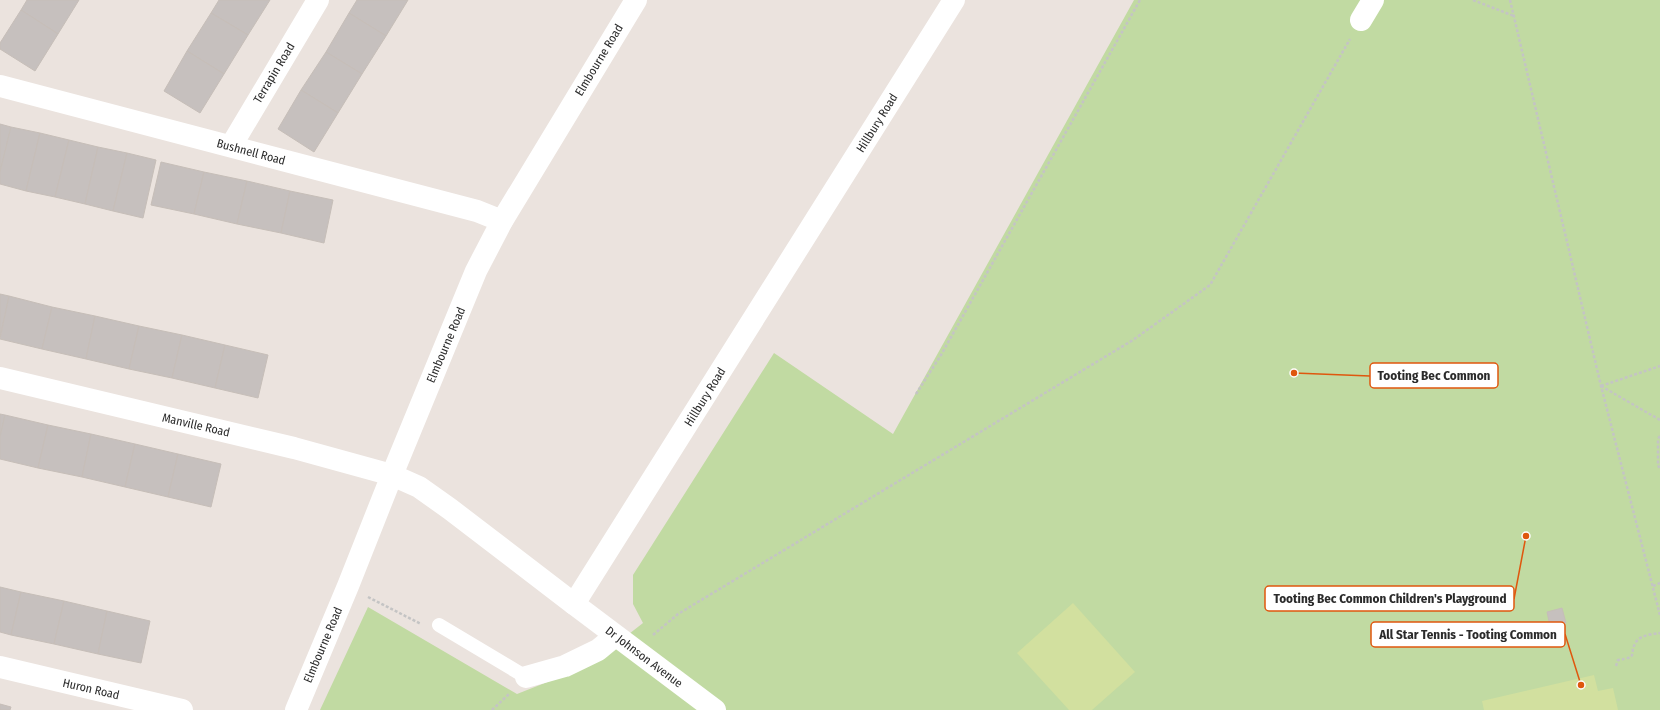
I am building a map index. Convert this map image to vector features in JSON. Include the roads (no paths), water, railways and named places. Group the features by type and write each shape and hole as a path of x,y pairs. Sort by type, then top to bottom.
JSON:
{"street":[{"name":"Terrapin Road","path":"231,146 318,0"},
{"name":"Elmbourne Road","path":"296,710 476,271 502,221 636,0"},
{"name":"Hillbury Road","path":"574,604 954,0"},
{"path":"1361,20 1373,0"},
{"name":"Bushnell Road","path":"0,86 477,211 502,221"},
{"name":"Manville Road","path":"0,378 294,448 392,475"},
{"path":"392,475 419,487 438,500 574,604"},
{"name":"Dr Johnson Avenue","path":"574,604 715,710"},
{"path":"526,677 565,666 598,650 615,636"},
{"name":"Huron Road","path":"0,667 182,710"}],"lane":[{"path":"439,625 526,677"}],"place":[{"name":"Tooting Bec Common","path":"1294,373"},
{"name":"Tooting Bec Common Children's Playground","path":"1526,536"},
{"name":"All Star Tennis - Tooting Common","path":"1581,685"}]}
